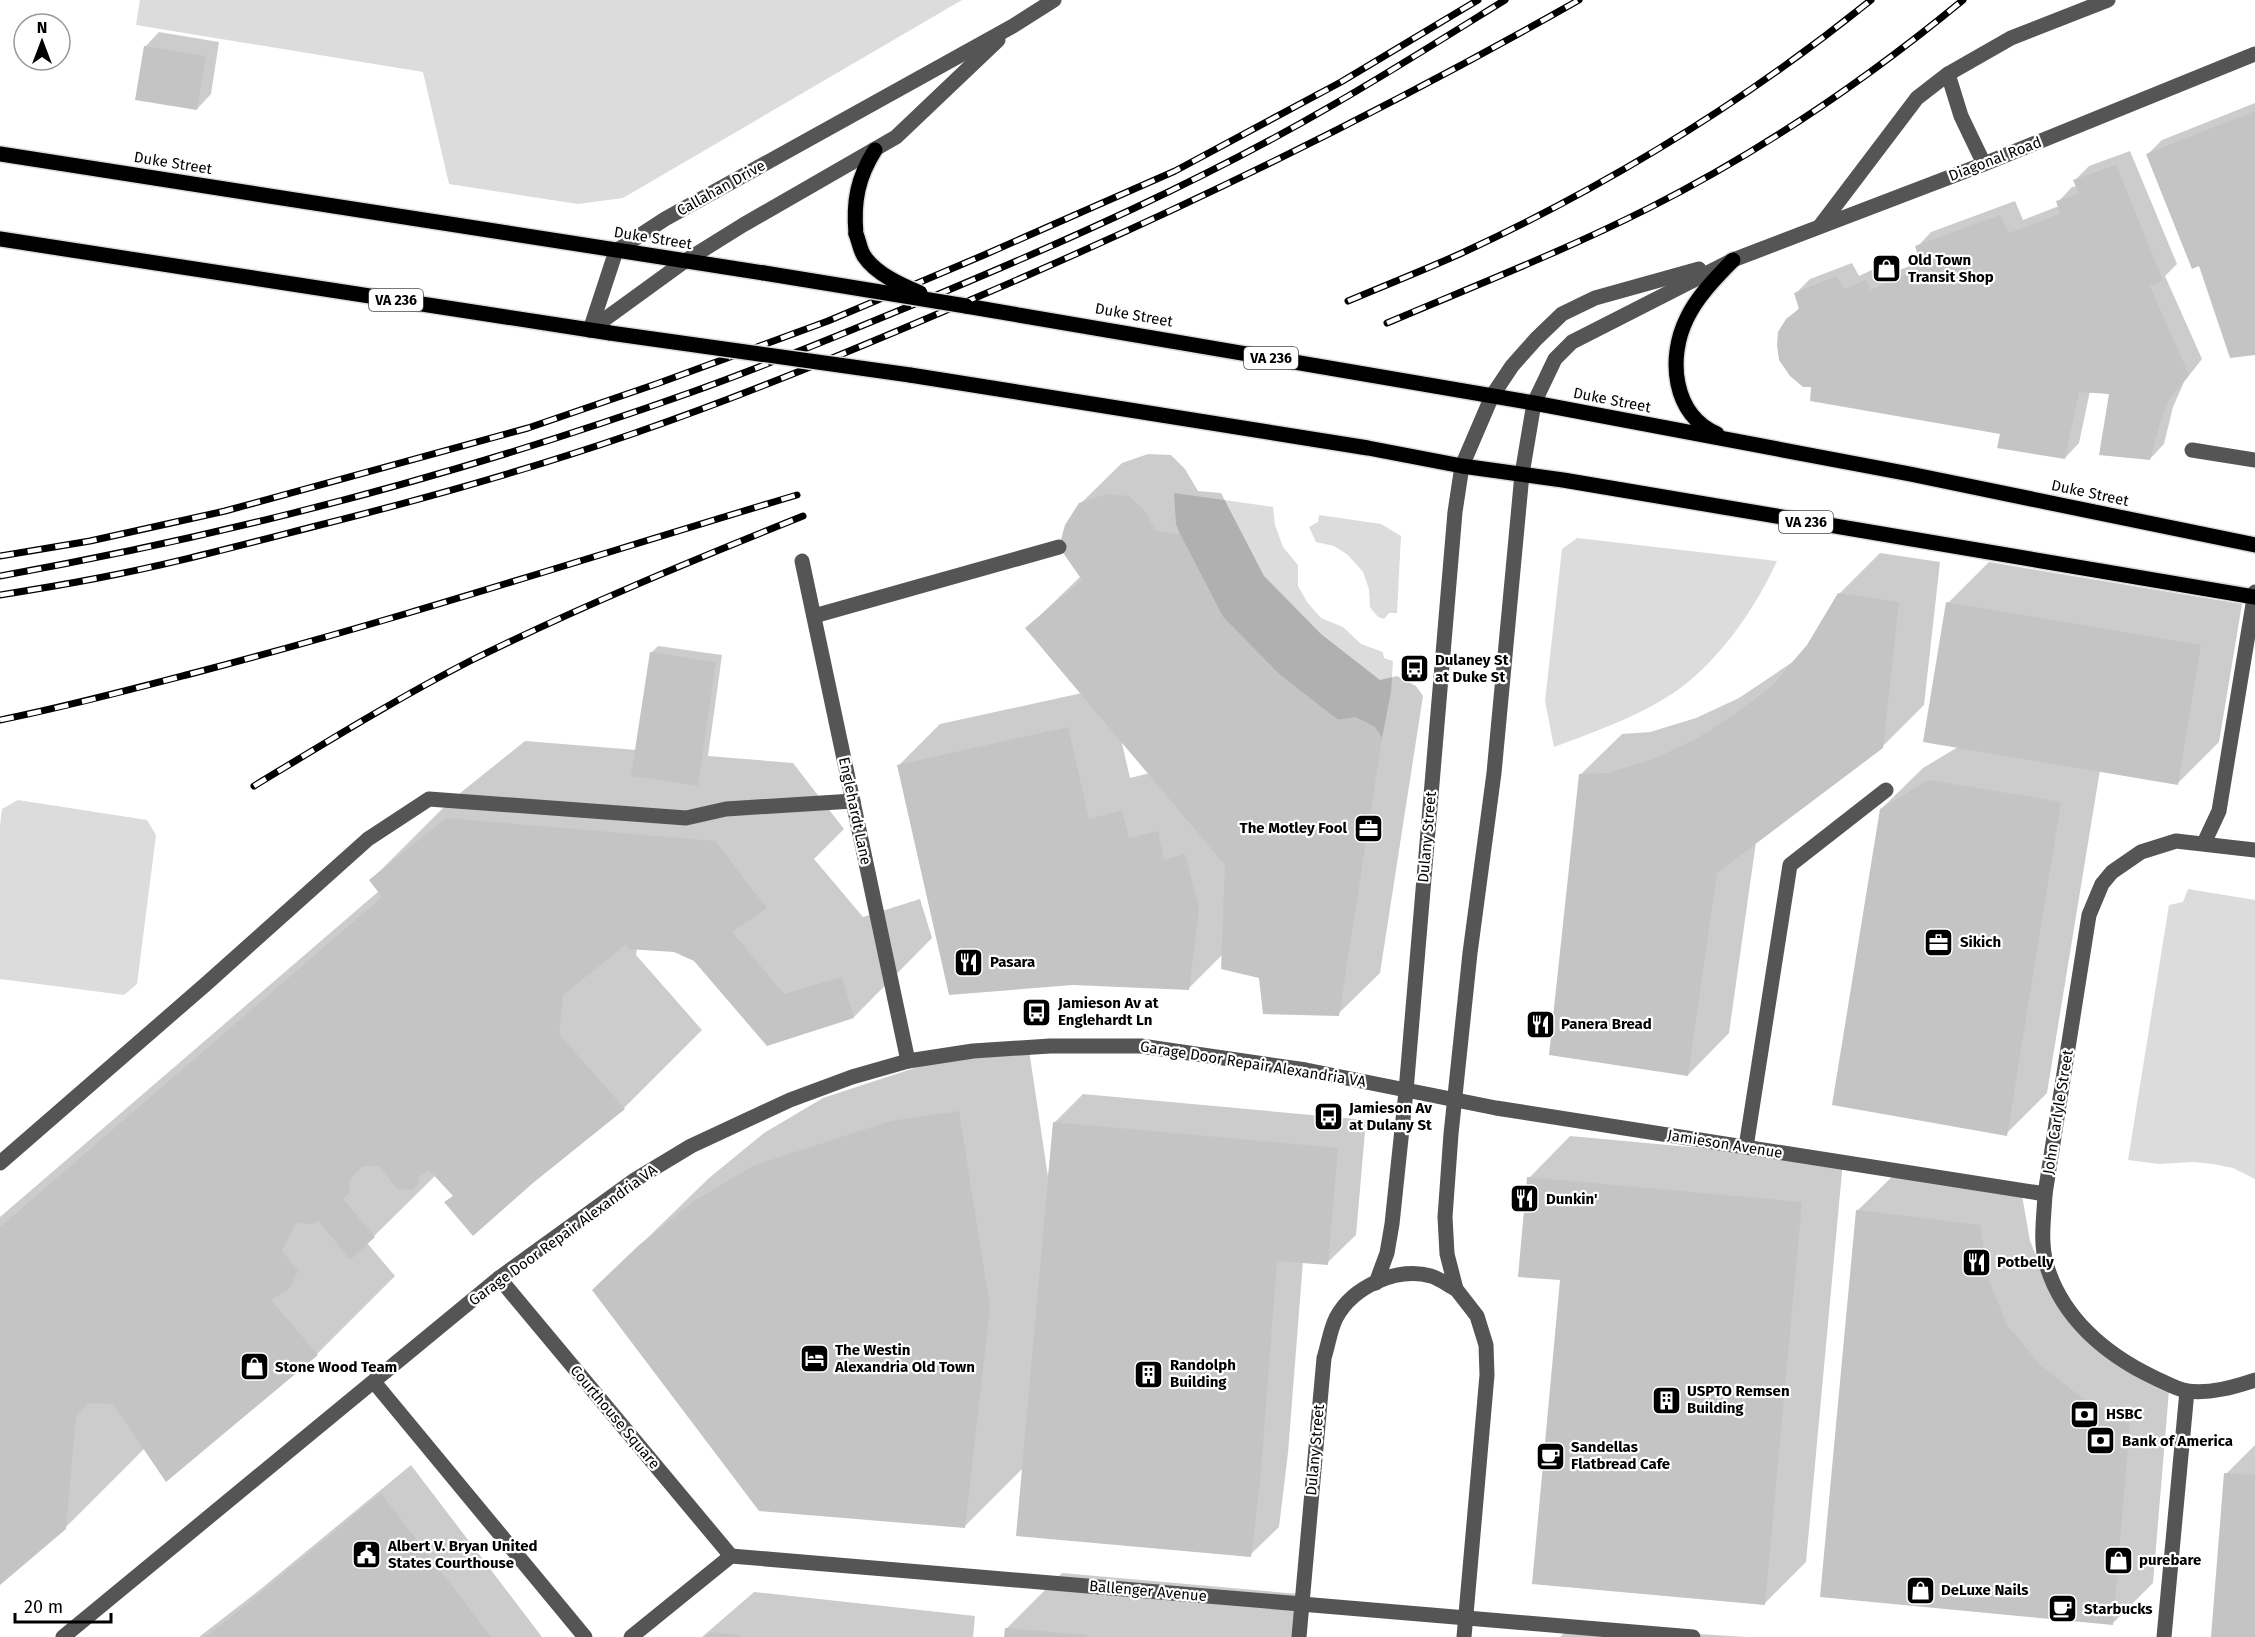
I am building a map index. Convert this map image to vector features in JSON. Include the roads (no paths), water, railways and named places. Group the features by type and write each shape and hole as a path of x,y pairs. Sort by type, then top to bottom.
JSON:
{"main road":[{"path":"875,150 864,168 856,190 854,213 856,234 864,256 887,277 924,295 966,306"},
{"name":"Duke Street","path":"0,154 1049,318 1731,440 2255,545"},
{"name":"VA 236","path":"0,239 610,333 910,375 1368,448 1462,466 2255,595"},
{"path":"1731,440 1706,429 1689,414 1679,394 1677,360 1679,340 1686,320 1698,299 1733,260"}],"street":[{"name":"Callahan Drive","path":"616,250 665,219 1013,26 1054,0"},
{"path":"1820,226 1917,98 1948,74 2011,38 2108,0"},
{"name":"Callahan Drive","path":"590,330 685,261 896,137 1013,26"},
{"name":"Diagonal Road","path":"1522,474 1534,403 1555,359 1572,342 1733,260 1984,164 2255,54"},
{"path":"1948,74 1961,116 1984,164"},
{"path":"590,330 616,250"},
{"name":"Diagonal Road","path":"1492,396 1512,366 1562,314 1595,298 1733,260"},
{"name":"Dulany Street","path":"1376,1283 1387,1253 1392,1224 1406,1091 1455,512 1462,466 1492,396"},
{"path":"2192,450 2255,460"},
{"name":"Dulany Street","path":"1464,1637 1487,1375 1486,1345 1477,1316 1456,1289 1447,1254 1445,1217 1454,1101 1470,953 1494,773 1522,474"},
{"path":"814,616 1059,547"},
{"name":"Englehardt Lane","path":"802,561 908,1061"},
{"path":"2204,843 2219,811 2255,595"},
{"path":"1746,1147 1791,865 1886,790"},
{"path":"0,1163 368,839 429,799 686,818 726,809 853,801"},
{"name":"John Carlyle Street","path":"2255,850 2176,841 2141,852 2112,872 2102,884 2089,915 2045,1194 2043,1242 2046,1262 2054,1285 2078,1323 2119,1357 2146,1373 2187,1391 2221,1389 2255,1380"},
{"name":"Garage Door Repair Alexandria VA","path":"63,1637 499,1278 633,1181 692,1146 790,1100 852,1077 908,1061 973,1051 1050,1046 1141,1046 1306,1070 1363,1080 1406,1091"},
{"name":"Jamieson Avenue","path":"1406,1091 1454,1101 2045,1194"},
{"name":"Dulany Street","path":"1299,1637 1323,1358 1337,1317 1359,1292 1389,1276 1412,1274 1433,1277 1456,1289"},
{"name":"Courthouse Square","path":"499,1278 731,1557"},
{"path":"374,1382 585,1637"},
{"path":"2164,1637 2187,1391"},
{"path":"631,1637 731,1557"},
{"name":"Ballenger Avenue","path":"731,1557 1693,1637"}],"railway":[{"path":"0,556 90,541 225,511 528,428 828,321 1175,171 1341,82 1478,0"},
{"path":"0,576 176,541 350,498 522,449 751,370 1081,233 1183,185 1331,106 1505,0"},
{"path":"0,595 149,567 397,505 556,459 719,403 968,301 1201,196 1430,82 1579,0"},
{"path":"1348,301 1462,253 1622,170 1725,107 1775,73 1871,0"},
{"path":"1387,323 1584,239 1691,186 1812,113 1889,58 1963,0"},
{"path":"0,720 49,710 270,653 797,495"},
{"path":"254,786 388,706 470,661 594,603 803,516"}],"place":[{"name":"Old Town Transit Shop","path":"1887,269"},
{"name":"Dulaney St at Duke St","path":"1414,669"},
{"name":"The Motley Fool","path":"1368,828"},
{"name":"Sikich","path":"1939,942"},
{"name":"Pasara","path":"969,962"},
{"name":"Jamieson Av at Englehardt Ln","path":"1037,1012"},
{"name":"Panera Bread","path":"1540,1024"},
{"name":"Jamieson Av at Dulany St","path":"1328,1117"},
{"name":"Dunkin'","path":"1525,1199"},
{"name":"Potbelly","path":"1976,1262"},
{"name":"The Westin Alexandria Old Town","path":"814,1359"},
{"name":"Stone Wood Team","path":"254,1367"},
{"name":"Randolph Building","path":"1149,1374"},
{"name":"USPTO Remsen Building","path":"1666,1400"},
{"name":"HSBC","path":"2085,1414"},
{"name":"Bank of America","path":"2101,1441"},
{"name":"Sandellas Flatbread Cafe","path":"1550,1456"},
{"name":"Albert V. Bryan United States Courthouse","path":"367,1555"},
{"name":"purebare","path":"2118,1560"},
{"name":"DeLuxe Nails","path":"1920,1590"},
{"name":"Starbucks","path":"2063,1609"}]}
